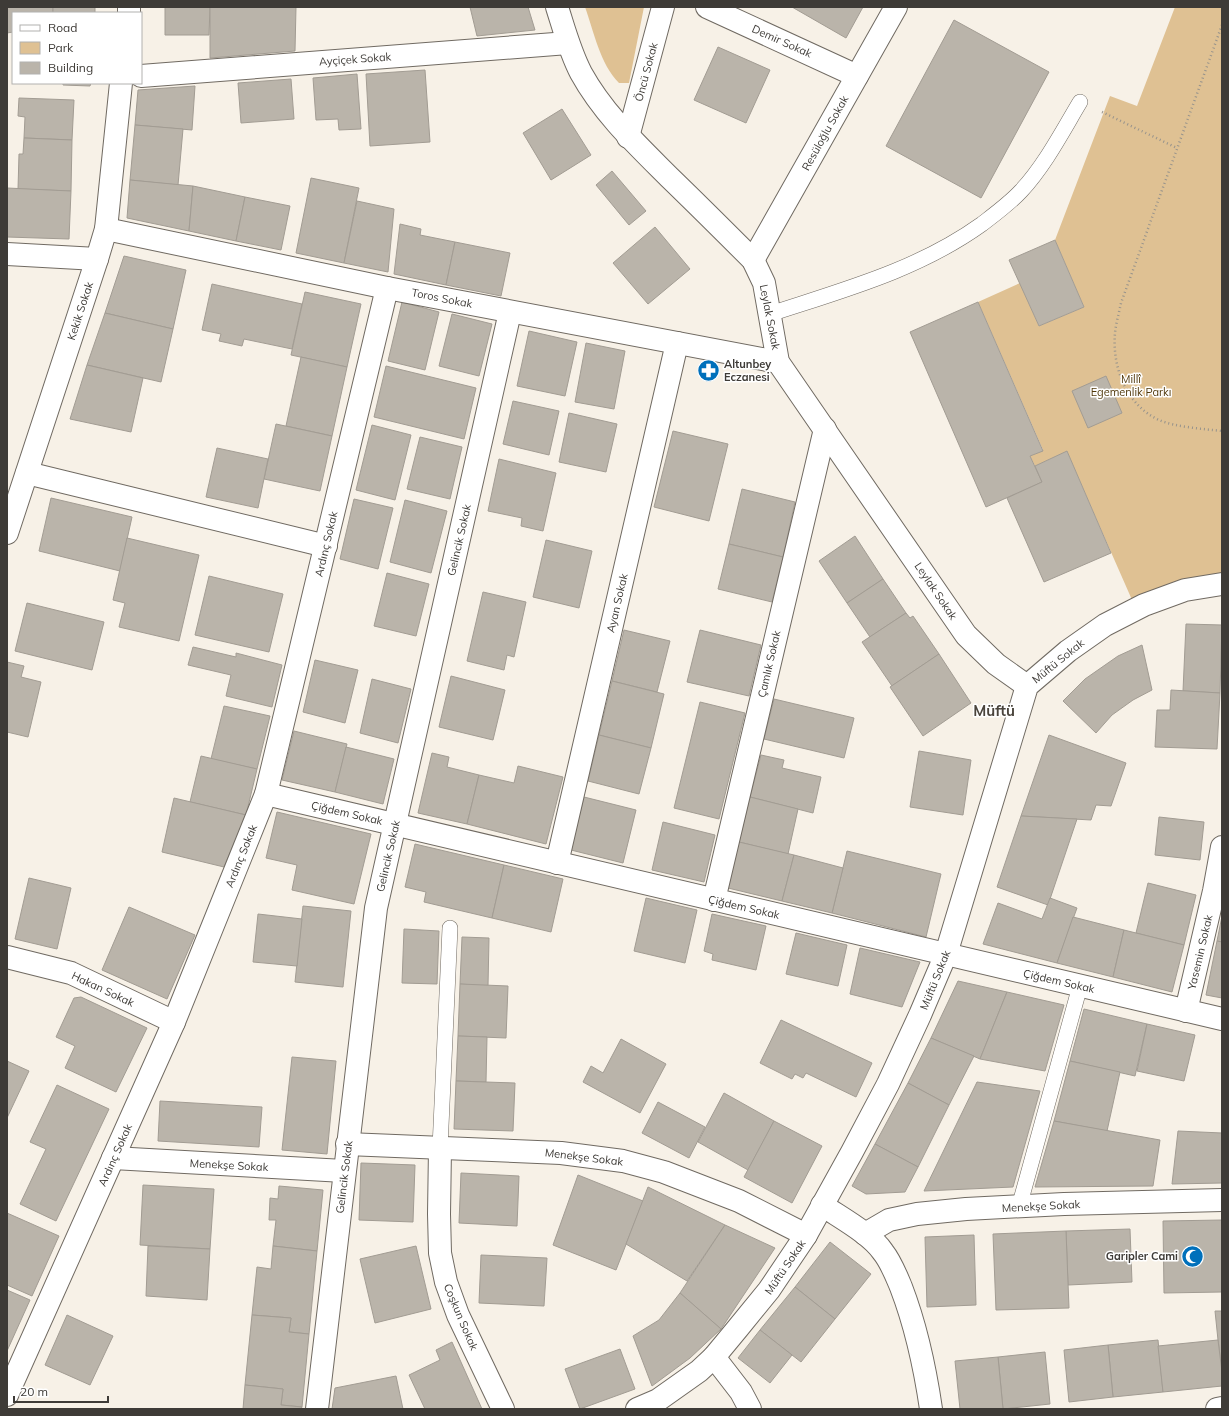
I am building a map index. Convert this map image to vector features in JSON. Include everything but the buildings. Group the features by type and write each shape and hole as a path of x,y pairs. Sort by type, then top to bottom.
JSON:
{"street":[{"name":"Leylak Sokak","path":"557,7 568,43 580,71 591,90 607,112 628,137 753,260 764,283 778,362 966,635 996,664 1027,686"},
{"name":"Öncü Sokak","path":"628,137 663,7"},
{"name":"Demir Sokak","path":"707,7 857,76"},
{"name":"Resüloğlu Sokak","path":"753,260 896,7"},
{"name":"Ayçiçek Sokak","path":"142,76 568,43"},
{"name":"Kekik Sokak","path":"7,532 14,492 27,473 106,229 121,84"},
{"name":"Toros Sokak","path":"106,229 387,288 778,362"},
{"path":"7,254 97,259"},
{"name":"Ardınç Sokak","path":"7,1395 174,1022 266,794 387,288"},
{"name":"Gelincik Sokak","path":"317,1409 376,908 510,312"},
{"name":"Ayan Sokak","path":"557,863 677,343"},
{"name":"Çamlık Sokak","path":"714,900 825,429"},
{"path":"27,473 326,546"},
{"name":"Müftü Sokak","path":"637,1409 658,1400 700,1371 714,1357 770,1290 806,1235 888,1084 946,954 1027,686 1068,651 1105,625 1144,605 1185,590 1222,584"},
{"name":"Çiğdem Sokak","path":"266,794 1222,1019"},
{"name":"Yasemin Sokak","path":"1186,1011 1214,891 1222,847"},
{"name":"Hakan Sokak","path":"7,957 71,973 174,1022"},
{"name":"Menekşe Sokak","path":"347,1144 561,1153 623,1161 664,1172 739,1201 806,1235"},
{"name":"Coşkun Sokak","path":"440,1148 440,1253 446,1282 458,1315 503,1409"},
{"name":"Menekşe Sokak","path":"113,1158 344,1171"},
{"name":"Menekşe Sokak","path":"865,1234 889,1220 917,1214 966,1209 1222,1200"},
{"path":"822,1206 865,1234 883,1251 896,1274 910,1310 926,1375 931,1409"},
{"path":"714,1357 741,1392 750,1409"},
{"path":"1218,1409 1222,1408"}],"lane":[{"path":"770,314 868,283 924,259 965,236 998,212 1021,191 1040,168 1080,102"},
{"path":"440,1148 450,928"},
{"path":"1019,1207 1080,986"}],"path":[{"path":"1222,26 1121,303 1115,332 1115,356 1117,368 1126,389 1132,398 1148,413 1159,420 1172,424 1222,431"},
{"path":"1080,102 1177,148"}],"green space":[{"path":"585,7 644,7 629,83 619,83 607,67 598,47"},
{"name":"Millî Egemenlik Parkı","path":"1175,7 1222,7 1222,584 1136,609 1067,452 1035,466 1030,456 1043,450 978,302 1020,283 1039,326 1084,307 1055,240 1110,96 1137,106"}],"place":[{"name":"Altunbey Eczanesi","path":"708,370"},
{"name":"Garipler Cami","path":"1193,1256"}],"district":[{"name":"Müftü","path":"994,711"}]}
